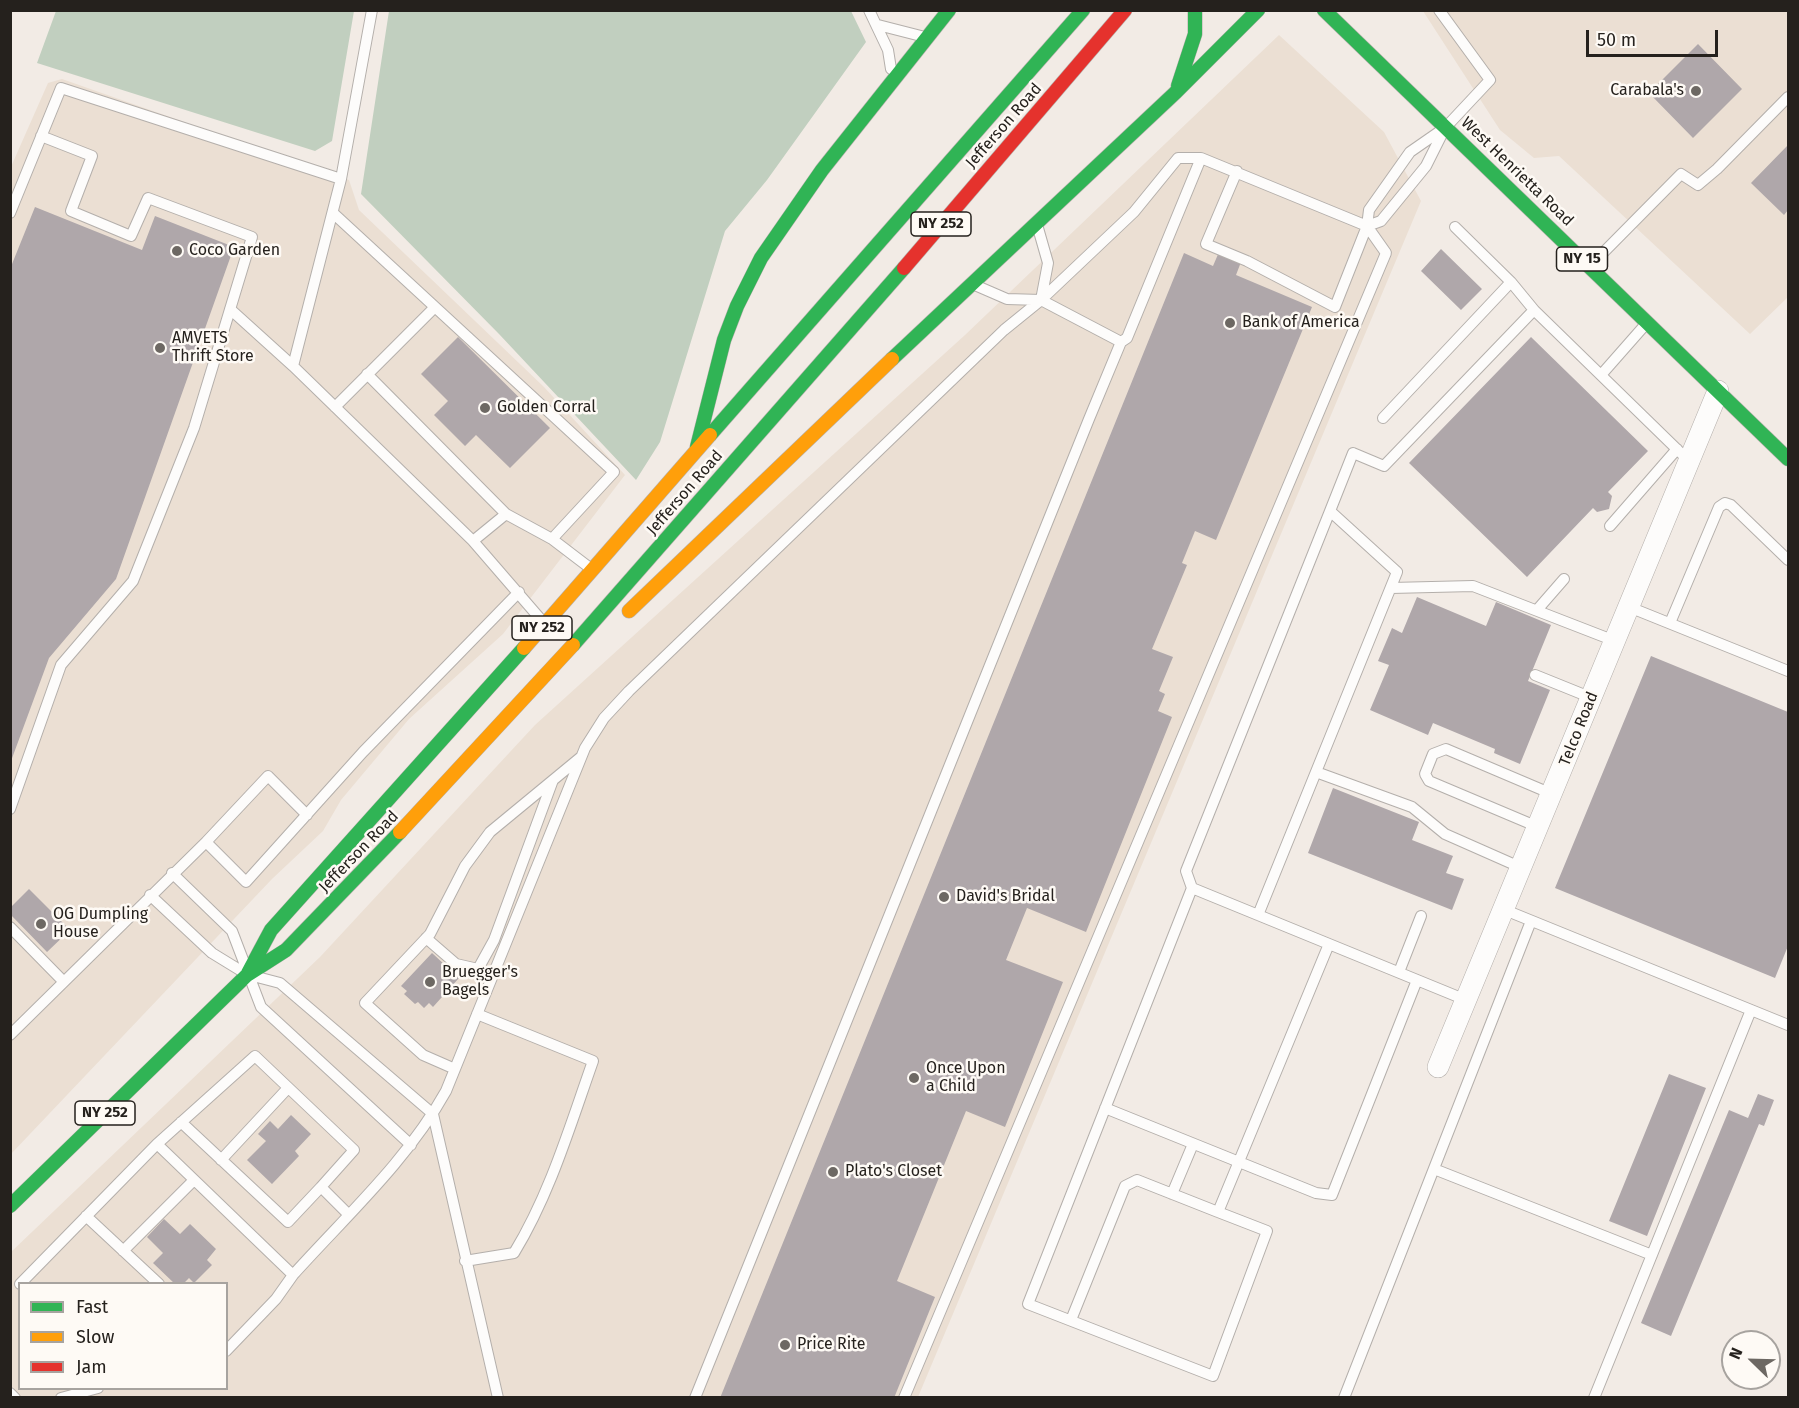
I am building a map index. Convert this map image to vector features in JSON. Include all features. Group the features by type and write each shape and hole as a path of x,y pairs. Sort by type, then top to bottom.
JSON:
{"main road":[{"path":"695,454 715,373 736,307 758,265 810,184 925,36 949,10"},
{"name":"Jefferson Road","path":"247,975 271,930 545,624 1083,10"},
{"name":"Jefferson Road","path":"11,1205 247,975 286,950 487,742 721,478 1125,10"},
{"path":"1175,93 1195,34 1195,10"},
{"path":"615,625 731,511 1175,93 1258,10"},
{"name":"West Henrietta Road","path":"1324,10 1788,459"},
{"path":"487,742 533,707 566,674"}],"street":[{"name":"Telco Road","path":"1438,1067 1629,607 1683,455 1718,391"}],"lane":[{"path":"293,366 341,179 372,10"},
{"path":"869,10 888,50 892,79"},
{"path":"1237,171 1206,244 1247,261 1335,307 1367,226 1369,210 1410,152 1446,127 1490,80 1439,10"},
{"path":"878,25 925,36"},
{"path":"10,213 61,88 341,179"},
{"path":"1589,266 1681,174 1698,185 1717,169 1788,97"},
{"path":"1367,226 1381,221 1425,166 1446,127"},
{"path":"10,808 61,665 133,581 194,428 252,237 147,198 131,236 71,211 92,156 40,136"},
{"path":"228,1348 276,1299 293,1275 411,1144 433,1114 455,1068 582,756 604,718 629,691 1004,330 1041,300 1134,212 1178,158 1201,158 1367,226 1386,253 904,1398"},
{"path":"695,1398 1124,340 1201,158"},
{"path":"333,213 614,472 552,539"},
{"path":"1036,223 1048,263 1041,300"},
{"path":"1455,227 1511,282 1534,310 1683,455 1610,526"},
{"path":"1383,418 1511,282"},
{"path":"971,284 1007,299 1041,300 1124,340"},
{"path":"335,407 435,307"},
{"path":"231,309 473,541 545,624"},
{"path":"1071,1320 1125,1186 1137,1180 1267,1231 1213,1376 1028,1304 1192,888 1186,872 1353,453 1384,466 1534,310"},
{"path":"1601,375 1647,322"},
{"path":"367,374 506,514 552,539 592,570"},
{"path":"1670,623 1719,507 1725,503 1731,505 1788,560"},
{"path":"1258,915 1397,572 1330,511"},
{"path":"473,541 506,514"},
{"path":"1537,610 1564,579"},
{"path":"1391,588 1473,586 1615,641"},
{"path":"206,842 246,882 363,752 519,592"},
{"path":"1629,607 1788,670"},
{"path":"1535,675 1592,698"},
{"path":"1538,827 1429,781 1425,774 1433,754 1446,749 1552,794"},
{"path":"455,1068 423,1055 365,1003 426,938 465,866 490,832 582,756"},
{"path":"1316,772 1412,807 1445,834 1522,867"},
{"path":"10,1035 206,842 268,776 307,815"},
{"path":"426,938 456,963 478,969 494,940 553,780"},
{"path":"172,873 231,931 261,1007 411,1144"},
{"path":"1192,888 1466,1000"},
{"path":"150,895 212,953 247,975 280,983 433,1114 498,1398"},
{"path":"1505,910 1788,1025"},
{"path":"1399,972 1421,916"},
{"path":"1344,1398 1531,921"},
{"path":"10,927 63,981"},
{"path":"1218,1212 1329,944"},
{"path":"1105,1108 1316,1193 1332,1195 1417,980"},
{"path":"1594,1398 1751,1010"},
{"path":"465,1261 514,1253 531,1226 593,1062 477,1014"},
{"path":"22,1282 157,1144 181,1122 255,1056 354,1150 288,1222 181,1122"},
{"path":"221,1160 288,1088"},
{"path":"157,1144 293,1275"},
{"path":"1172,1194 1193,1144"},
{"path":"1434,1169 1652,1255"},
{"path":"123,1251 194,1180"},
{"path":"321,1187 348,1214"},
{"path":"86,1216 157,1282"},
{"path":"61,1398 94,1390"},
{"path":"10,1394 15,1398"}],"shaded area":[{"path":"1423,11 1788,11 1788,297 1750,334 1559,156 1534,158 1500,130"},
{"path":"1279,35 1384,132 1421,201 918,1397 11,1398 11,1252 320,957 535,725 965,335"},
{"path":"62,79 349,180 359,210 544,387 625,475 503,634 409,719 341,800 323,831 272,879 11,1154 10,169 48,83"}],"green space":[{"path":"56,11 354,11 332,141 315,151 37,63"},
{"path":"389,11 851,11 866,42 767,180 725,231 660,442 636,480 499,334 361,194"}],"building":[{"name":"Carabala's","path":"1698,44 1742,89 1693,138 1649,93"},
{"path":"1788,145 1788,210 1784,215 1751,183"},
{"path":"35,207 142,250 155,216 234,247 116,579 49,658 11,761 10,269"},
{"path":"1441,249 1482,289 1461,310 1421,271"},
{"path":"1219,252 1241,262 1236,275 1312,307 1216,540 1195,531 1182,563 1187,565 1152,649 1173,657 1159,691 1165,694 1158,711 1172,717 1086,932 1027,908 1006,960 1063,982 1005,1127 966,1111 897,1281 935,1297 894,1398 720,1398 1184,253 1213,266"},
{"name":"Golden Corral","path":"458,337 550,428 510,468 476,435 465,446 434,415 448,401 421,374"},
{"path":"1531,337 1648,451 1608,492 1612,496 1609,509 1597,512 1593,508 1527,577 1409,463"},
{"path":"1417,597 1486,626 1496,602 1551,625 1528,681 1550,690 1520,764 1494,753 1495,749 1433,723 1428,735 1370,710 1389,665 1378,661 1392,628 1402,633"},
{"path":"1651,656 1788,712 1788,946 1775,978 1555,888"},
{"path":"1333,788 1419,822 1412,840 1453,856 1446,873 1464,879 1452,910 1308,853"},
{"path":"29,889 70,930 47,952 10,914 10,908"},
{"name":"Bruegger's Bagels","path":"432,953 459,978 433,1007 429,1003 424,1008 418,1002 415,1004 404,994 407,991 401,986"},
{"path":"1669,1074 1706,1088 1647,1236 1609,1221"},
{"path":"1758,1094 1774,1100 1764,1126 1759,1124 1671,1336 1641,1323 1729,1110 1748,1118"},
{"path":"291,1115 311,1134 295,1151 299,1156 272,1184 247,1160 266,1141 258,1134 270,1121 278,1129"},
{"path":"164,1219 180,1234 190,1224 216,1249 207,1260 212,1265 195,1282 189,1278 185,1282 173,1282 153,1263 163,1253 147,1237"}],"traffic: fast":[{"path":"697,447 724,340 737,306 761,258 822,170 949,10"},
{"path":"710,435 1083,10"},
{"path":"1178,86 1195,34 1195,10"},
{"path":"892,359 1175,93 1258,10"},
{"path":"1324,10 1788,459"},
{"path":"573,645 904,268"},
{"path":"248,973 271,930 524,648"},
{"path":"10,1206 247,975 286,950 400,832"}],"traffic: slow":[{"path":"629,611 892,359"},
{"path":"524,648 710,435"},
{"path":"400,832 573,645"}],"traffic: jam":[{"path":"904,268 1125,10"}],"place":[{"name":"Carabala's","path":"1696,91"},
{"name":"Coco Garden","path":"177,251"},
{"name":"Bank of America","path":"1230,323"},
{"name":"AMVETS Thrift Store","path":"160,348"},
{"name":"Golden Corral","path":"485,408"},
{"name":"David's Bridal","path":"944,897"},
{"name":"OG Dumpling House","path":"41,924"},
{"name":"Bruegger's Bagels","path":"430,982"},
{"name":"Once Upon a Child","path":"914,1078"},
{"name":"Plato's Closet","path":"833,1172"},
{"name":"Price Rite","path":"785,1345"}]}
